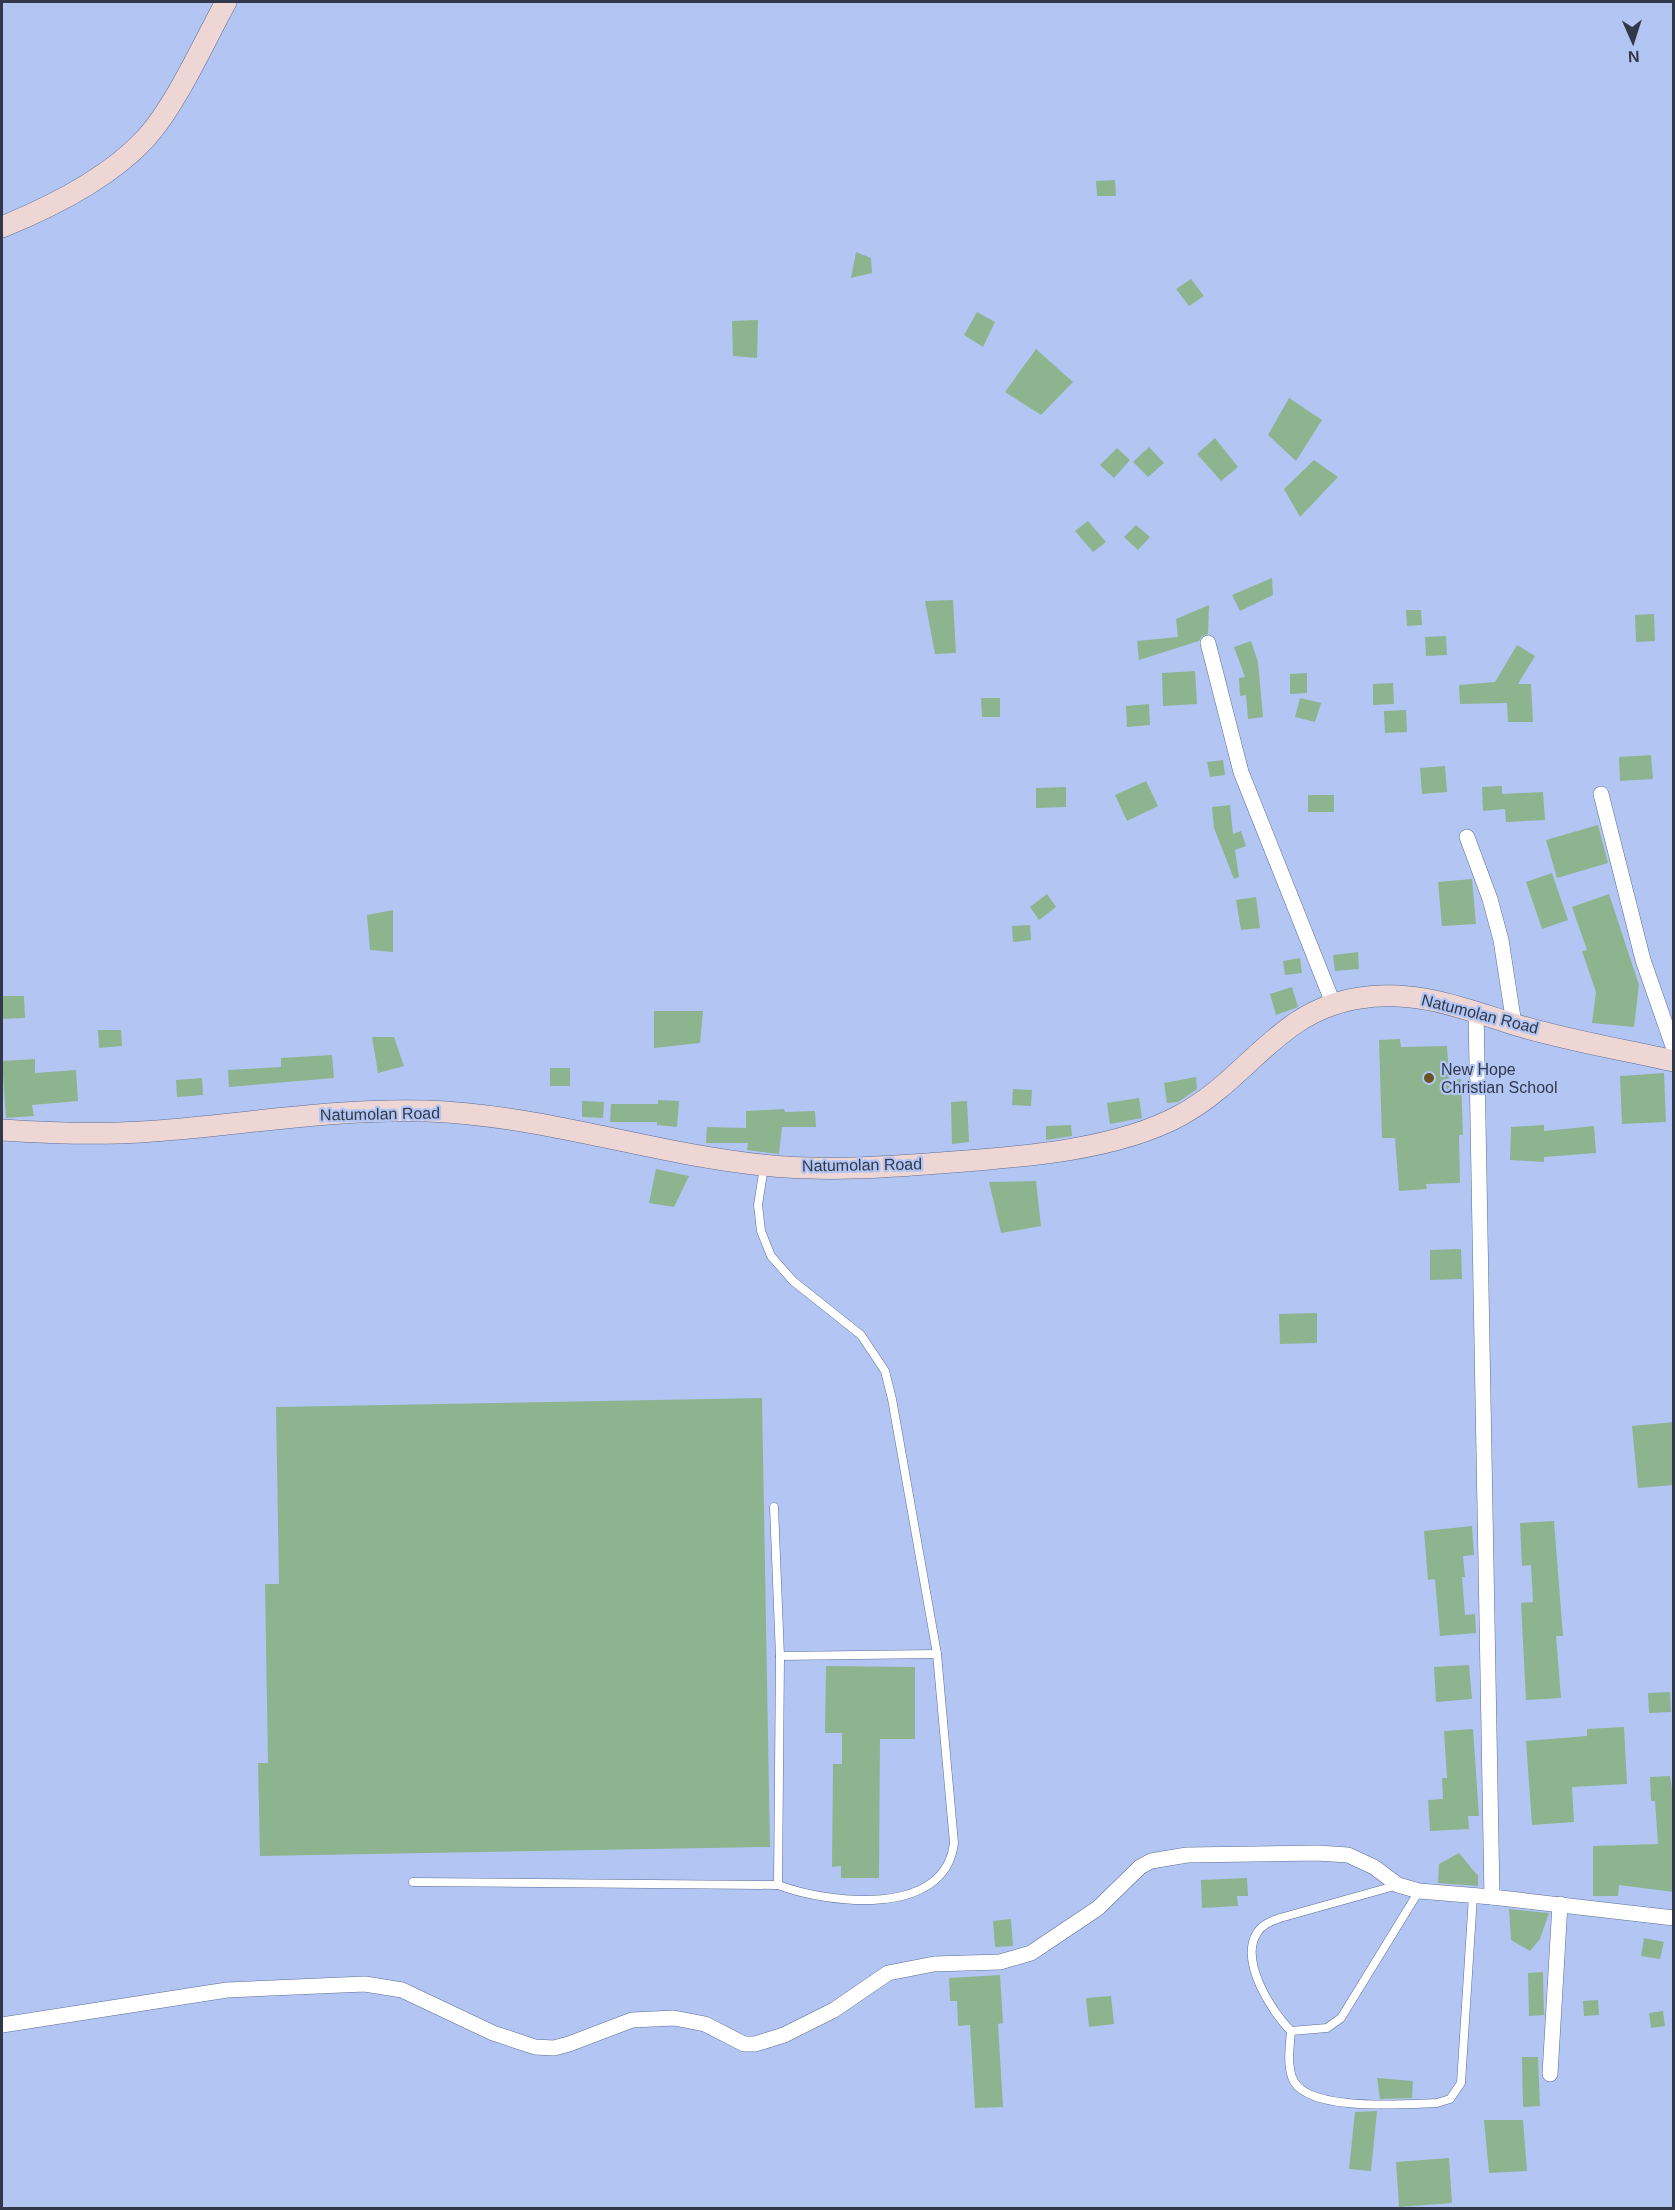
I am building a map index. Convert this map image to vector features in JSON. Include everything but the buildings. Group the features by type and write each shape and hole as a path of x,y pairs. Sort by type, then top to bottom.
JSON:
{"street":[{"path":"2,228 71,193 118,164 146,139 167,108 226,2"},
{"path":"1208,643 1241,772 1333,1003"},
{"path":"1601,794 1643,960 1674,1049"},
{"path":"1467,837 1490,899 1501,940 1514,1024"},
{"name":"Natumolan Road","path":"2,1130 59,1133 138,1132 306,1115 429,1111 570,1129 764,1166 923,1164 1035,1153 1132,1136 1185,1114 1212,1095 1296,1020 1333,1003 1366,996 1407,997 1476,1010 1514,1024 1674,1062"},
{"path":"1476,1010 1492,1897"},
{"path":"2,2025 227,1990 364,1984 402,1990 493,2033 535,2047 554,2048 569,2044 632,2020 674,2019 705,2024 744,2044 755,2044 784,2035 834,2010 888,1973 934,1964 1000,1962 1031,1953 1098,1908 1140,1867 1151,1861 1187,1855 1317,1853 1348,1855 1374,1867 1398,1885 1419,1892 1492,1897 1674,1918"},
{"path":"1550,2074 1560,1904"}],"lane":[{"path":"413,1882 778,1885 818,1897 896,1897 923,1890 941,1876 952,1858 954,1843 937,1654 892,1399 885,1371 861,1335 793,1281 771,1256 761,1231 758,1205 764,1166"},
{"path":"774,1507 780,1656 778,1885"},
{"path":"780,1656 937,1654"},
{"path":"1398,1885 1280,1918 1268,1923 1255,1934 1253,1951 1260,1985 1267,2001 1291,2031 1289,2055 1292,2078 1309,2095 1338,2102 1371,2103 1437,2103 1450,2099 1461,2083 1473,1896"},
{"path":"1291,2031 1327,2028 1341,2018 1419,1892"}],"place":[{"name":"New Hope Christian School","path":"1429,1078"}]}
